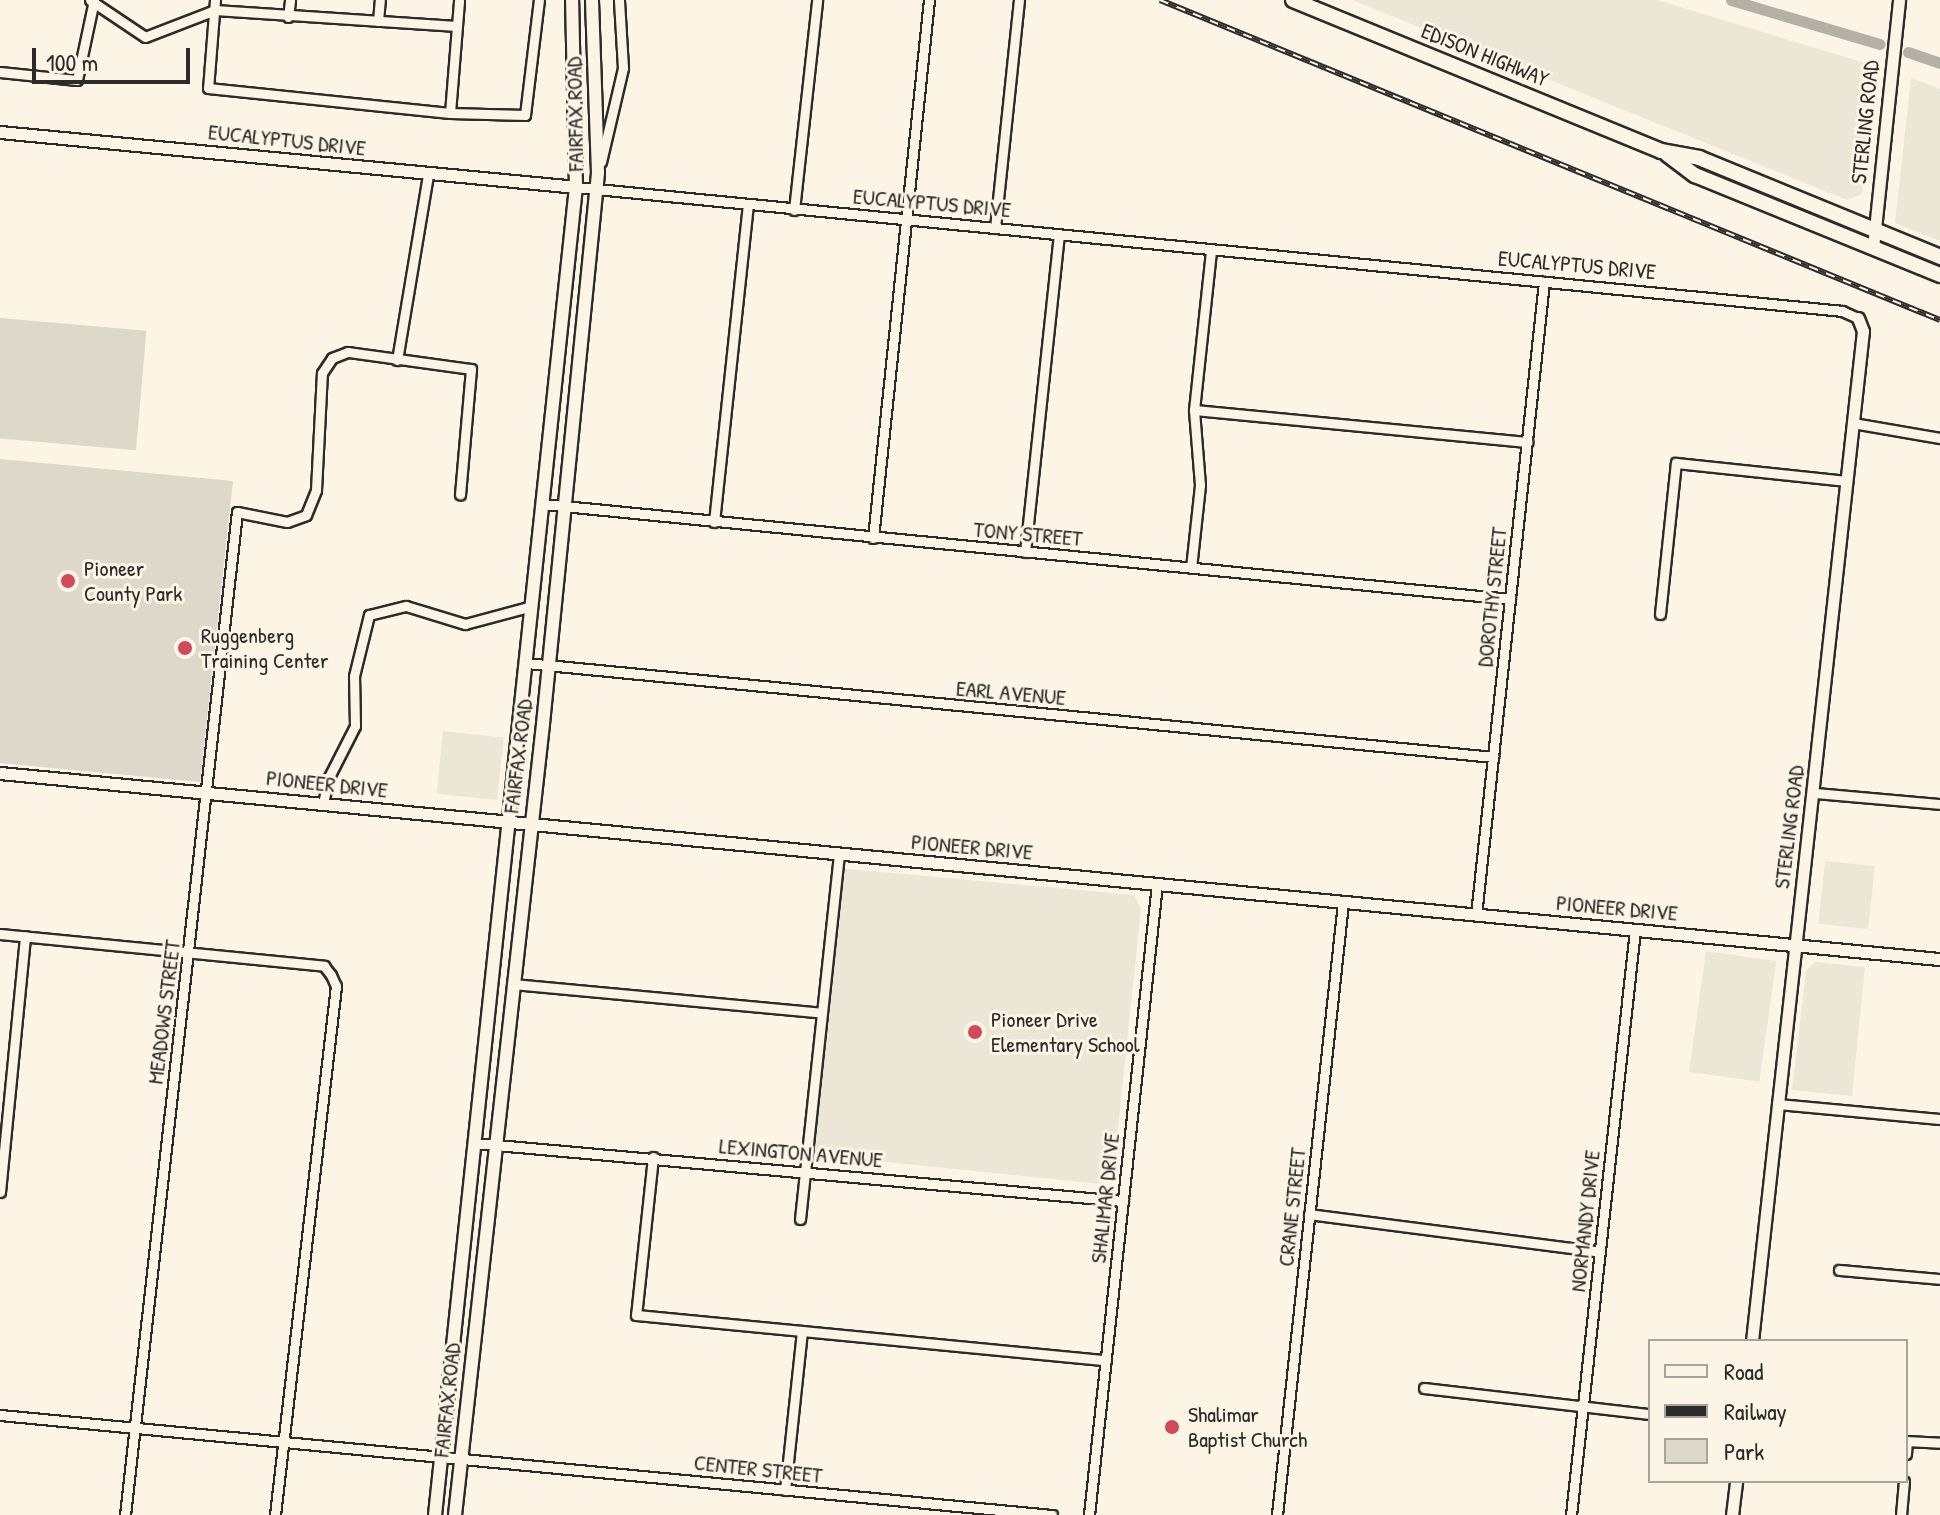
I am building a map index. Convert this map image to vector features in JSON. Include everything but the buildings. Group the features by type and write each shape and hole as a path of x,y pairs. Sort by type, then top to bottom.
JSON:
{"main road":[{"name":"FAIRFAX ROAD","path":"435,1515 576,187 572,0"},
{"name":"FAIRFAX ROAD","path":"455,1515 549,666 598,173 592,0"},
{"name":"EDISON HIGHWAY","path":"1293,0 1661,151 1699,158 1940,257"},
{"name":"EDISON HIGHWAY","path":"1661,151 1695,175 1940,275"}],"street":[{"path":"0,72 77,80 92,0 145,37 215,5 288,17 456,26"},
{"path":"288,17 290,0"},
{"path":"378,21 380,0"},
{"path":"450,113 459,0"},
{"path":"215,5 208,88 450,113 525,115 539,0"},
{"path":"598,173 619,98 619,0"},
{"path":"794,210 817,0"},
{"path":"873,538 929,0"},
{"path":"995,228 1019,0"},
{"name":"STERLING ROAD","path":"1873,248 1899,0"},
{"name":"EUCALYPTUS DRIVE","path":"0,132 1842,311 1858,318"},
{"path":"428,175 397,360 471,369 460,495"},
{"path":"714,522 748,206"},
{"path":"1025,552 1059,236"},
{"path":"1191,568 1200,485 1194,410 1211,250"},
{"name":"DOROTHY STREET","path":"1476,915 1544,282"},
{"name":"STERLING ROAD","path":"1752,1339 1863,331 1858,318"},
{"name":"MEADOWS STREET","path":"125,1515 237,512 299,522 311,508 316,490 322,373 332,358 348,352 397,360"},
{"path":"1194,410 1527,442"},
{"path":"1853,423 1940,438"},
{"path":"1660,614 1676,463 1847,481"},
{"name":"TONY STREET","path":"543,504 1510,599"},
{"path":"323,803 329,777 355,726 354,676 369,615 406,606 465,624 532,606"},
{"name":"EARL AVENUE","path":"526,663 1493,757"},
{"name":"PIONEER DRIVE","path":"0,773 1940,959"},
{"path":"1814,793 1940,804"},
{"path":"800,1219 839,854"},
{"name":"SHALIMAR DRIVE","path":"1089,1515 1157,884"},
{"name":"CRANE STREET","path":"1277,1515 1343,902"},
{"name":"NORMANDY DRIVE","path":"1571,1515 1635,930"},
{"path":"0,934 324,966 331,975 335,1002 275,1515"},
{"path":"0,1192 25,936"},
{"path":"512,984 822,1013"},
{"path":"1777,1104 1940,1119"},
{"name":"LEXINGTON AVENUE","path":"474,1143 1123,1201"},
{"path":"653,1157 636,1315 1106,1360"},
{"path":"1309,1214 1600,1252"},
{"path":"1839,1270 1940,1279"},
{"path":"785,1490 802,1331"},
{"path":"1424,1388 1648,1414"},
{"name":"CENTER STREET","path":"0,1415 1052,1515"},
{"path":"1908,1441 1940,1443"},
{"path":"1732,1515 1736,1483"},
{"path":"1901,1515 1904,1483"}],"shaded area":[{"path":"1352,0 1657,0 1875,66 1862,194 1847,200"},
{"path":"1911,78 1940,89 1940,241 1895,223"},
{"path":"443,731 504,737 497,800 436,794"},
{"path":"1825,861 1875,866 1868,929 1818,924"},
{"name":"Pioneer Drive Elementary School","path":"838,868 1134,895 1141,909 1113,1175 1101,1184 809,1154"},
{"path":"1706,951 1776,961 1759,1082 1689,1072"},
{"path":"1815,962 1865,967 1852,1096 1792,1090 1806,971"}],"green space":[{"path":"0,318 146,331 136,450 0,438"},
{"path":"0,459 233,481 200,782 0,763"}],"waterway":[{"path":"1731,0 1880,44"},
{"path":"1908,52 1940,63"}],"railway":[{"path":"1160,0 1940,320"}],"place":[{"name":"Pioneer County Park","path":"68,581"},
{"name":"Ruggenberg Training Center","path":"185,648"},
{"name":"Pioneer Drive Elementary School","path":"975,1032"},
{"name":"Shalimar Baptist Church","path":"1172,1427"}]}
